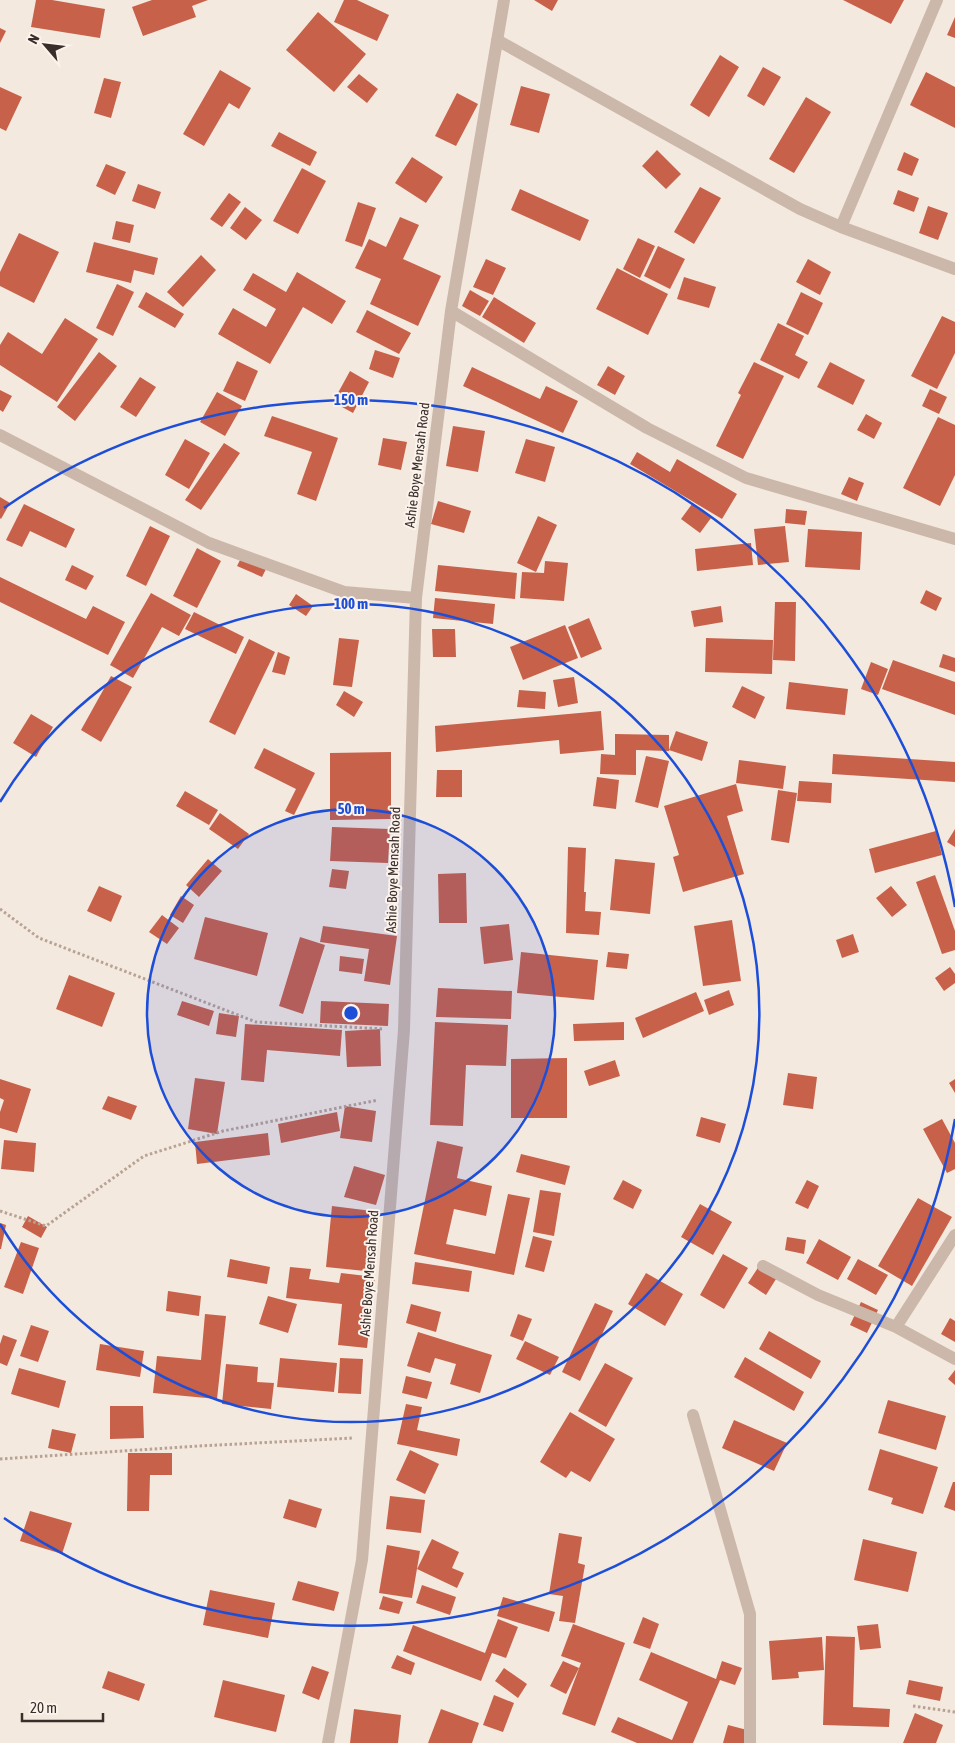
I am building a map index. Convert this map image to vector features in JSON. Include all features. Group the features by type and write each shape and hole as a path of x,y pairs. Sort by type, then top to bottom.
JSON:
{"street":[{"name":"Ashie Boye Mensah Road","path":"328,1743 362,1560 404,1030 416,598 451,311 504,0"},
{"path":"841,228 937,0"},
{"path":"498,40 800,210 841,228 955,269"},
{"path":"451,311 647,428 746,478 955,539"},
{"path":"0,435 209,543 344,592 416,598"},
{"path":"896,1327 955,1235"},
{"path":"763,1266 818,1295 896,1327 955,1359"},
{"path":"693,1415 750,1614 750,1743"}],"path":[{"path":"0,909 39,938 256,1022 404,1030"},
{"path":"0,1210 46,1226 144,1156 223,1131 398,1096"},
{"path":"0,1459 371,1437"},
{"path":"913,1706 955,1712"}],"building":[{"path":"36,0 52,0 105,9 100,38 31,27"},
{"path":"152,0 208,0 192,6 196,17 143,36 132,7"},
{"path":"344,0 357,0 389,15 377,41 334,22"},
{"path":"534,0 558,0 552,11"},
{"path":"843,0 904,0 891,24"},
{"path":"318,12 366,54 334,92 286,50"},
{"path":"955,17 955,38 947,35"},
{"path":"0,28 6,31 0,43"},
{"path":"720,55 739,67 709,117 690,105"},
{"path":"763,67 781,77 764,106 747,96"},
{"path":"220,70 251,88 239,109 229,103 204,146 183,134"},
{"path":"926,72 955,87 955,128 910,105"},
{"path":"359,74 378,89 367,103 347,87"},
{"path":"104,78 121,82 111,118 94,113"},
{"path":"521,86 550,94 539,133 510,125"},
{"path":"0,87 22,97 6,131 0,128"},
{"path":"457,93 478,104 456,146 435,136"},
{"path":"806,97 831,112 794,173 769,159"},
{"path":"279,132 317,152 310,166 271,146"},
{"path":"657,150 681,174 666,189 642,166"},
{"path":"904,152 919,159 912,176 897,170"},
{"path":"412,157 443,177 426,203 395,183"},
{"path":"106,164 126,172 115,195 96,186"},
{"path":"302,168 326,181 298,234 273,221"},
{"path":"138,184 161,192 155,209 132,201"},
{"path":"700,187 721,198 694,244 674,232"},
{"path":"520,189 589,220 580,241 511,210"},
{"path":"898,190 919,198 914,212 893,204"},
{"path":"229,193 241,202 222,227 210,219"},
{"path":"358,202 376,208 362,247 345,241"},
{"path":"928,206 948,213 938,240 919,233"},
{"path":"245,207 262,220 246,240 230,228"},
{"path":"400,217 419,225 403,259 441,276 418,326 370,304 381,279 355,268 369,239 386,247"},
{"path":"116,221 134,225 130,243 112,239"},
{"path":"19,233 59,252 34,303 0,286 0,272"},
{"path":"638,238 655,246 640,278 623,269"},
{"path":"94,242 158,258 154,275 134,270 131,283 86,272"},
{"path":"658,246 685,259 670,289 644,276"},
{"path":"201,255 216,270 183,307 167,292"},
{"path":"486,259 506,268 493,295 473,287"},
{"path":"808,259 831,272 820,295 796,282"},
{"path":"617,268 668,294 648,335 596,309"},
{"path":"297,272 346,301 332,324 303,307 270,364 218,334 233,308 266,327 276,309 243,290 253,273 286,292"},
{"path":"684,277 716,287 709,308 677,299"},
{"path":"117,284 134,292 113,336 96,328"},
{"path":"470,290 489,301 480,316 462,306"},
{"path":"146,292 184,314 175,328 138,307"},
{"path":"801,292 823,303 808,335 786,324"},
{"path":"494,297 536,323 524,343 482,317"},
{"path":"367,310 411,333 399,354 356,332"},
{"path":"942,316 955,322 955,353 937,389 911,376"},
{"path":"65,318 98,339 57,402 0,365 0,345 8,332 42,354"},
{"path":"778,323 804,336 795,355 808,362 799,379 760,360"},
{"path":"375,350 400,358 393,378 369,369"},
{"path":"99,352 117,366 75,421 57,407"},
{"path":"237,361 258,371 245,401 223,391"},
{"path":"754,362 784,376 743,459 716,446 741,395 738,393"},
{"path":"830,362 865,380 853,405 817,387"},
{"path":"608,366 625,376 615,395 597,385"},
{"path":"472,367 540,399 546,386 578,401 563,433 463,386"},
{"path":"350,371 369,382 353,413 333,402"},
{"path":"140,377 156,387 136,417 120,407"},
{"path":"930,389 947,397 939,414 922,406"},
{"path":"0,390 12,396 3,412 0,410"},
{"path":"217,392 242,406 225,436 200,422"},
{"path":"866,414 882,423 874,439 857,430"},
{"path":"272,416 338,438 316,501 297,494 312,452 264,436"},
{"path":"938,417 955,425 955,475 940,506 903,488"},
{"path":"453,426 485,431 478,472 446,466"},
{"path":"383,438 407,442 401,470 378,465"},
{"path":"185,439 210,453 189,489 165,475"},
{"path":"526,439 555,447 545,482 515,473"},
{"path":"224,443 240,453 201,510 185,500"},
{"path":"637,452 670,472 677,459 737,494 722,519 630,464"},
{"path":"849,477 864,483 857,501 841,494"},
{"path":"0,497 10,503 1,519 0,518"},
{"path":"438,501 471,511 464,533 431,524"},
{"path":"24,504 75,529 66,548 30,531 22,547 6,540"},
{"path":"692,504 711,518 700,533 681,519"},
{"path":"786,509 807,511 805,525 785,523"},
{"path":"538,516 557,525 536,572 517,563"},
{"path":"150,526 170,536 146,586 126,576"},
{"path":"785,526 789,562 758,565 754,529"},
{"path":"808,529 862,532 860,570 805,567"},
{"path":"751,543 753,565 697,571 695,549"},
{"path":"197,548 221,561 197,608 173,596"},
{"path":"243,554 268,565 262,577 237,566"},
{"path":"545,561 568,563 564,601 520,598 522,572 544,573"},
{"path":"72,565 94,576 86,590 65,580"},
{"path":"438,565 517,573 515,599 435,591"},
{"path":"0,577 86,619 93,606 125,622 108,655 0,602"},
{"path":"926,590 942,598 936,611 920,603"},
{"path":"151,593 191,615 179,636 162,627 133,678 110,665"},
{"path":"296,594 313,606 306,616 289,605"},
{"path":"435,598 495,604 493,624 433,618"},
{"path":"775,602 796,602 795,661 773,660"},
{"path":"721,606 723,622 694,627 691,611"},
{"path":"194,612 244,637 236,654 185,629"},
{"path":"589,618 602,649 581,658 568,627"},
{"path":"565,625 578,658 523,680 510,647"},
{"path":"432,629 455,629 456,657 433,657"},
{"path":"339,638 359,640 352,687 333,685"},
{"path":"706,638 773,640 772,674 705,672"},
{"path":"249,639 275,652 235,735 209,722"},
{"path":"278,652 290,657 285,675 272,672"},
{"path":"943,654 955,658 955,672 939,667"},
{"path":"893,660 955,682 955,715 882,689"},
{"path":"871,662 888,669 878,695 861,689"},
{"path":"111,676 132,687 101,742 81,730"},
{"path":"574,677 578,703 558,707 553,680"},
{"path":"789,682 848,689 845,715 786,709"},
{"path":"742,686 765,697 755,719 732,707"},
{"path":"519,690 546,692 545,709 517,707"},
{"path":"344,691 363,702 354,717 336,705"},
{"path":"601,711 604,750 560,754 559,740 436,752 435,726"},
{"path":"31,714 53,727 36,757 13,743"},
{"path":"676,731 708,742 702,761 669,750"},
{"path":"615,734 669,735 669,751 636,750 636,775 600,774 601,754 615,755"},
{"path":"264,748 315,773 294,815 285,811 296,789 254,768"},
{"path":"391,752 391,819 330,820 330,753"},
{"path":"833,754 955,762 955,782 832,774"},
{"path":"646,756 669,761 658,808 635,802"},
{"path":"739,760 786,766 783,789 736,783"},
{"path":"437,770 462,770 462,797 436,797"},
{"path":"597,777 619,780 616,809 593,806"},
{"path":"799,781 832,783 831,803 797,801"},
{"path":"736,784 743,811 727,816 744,874 683,892 673,857 679,855 664,806"},
{"path":"778,790 797,793 789,843 771,840"},
{"path":"185,791 218,810 209,825 176,806"},
{"path":"220,813 249,834 238,849 209,829"},
{"path":"332,827 390,829 388,863 330,861"},
{"path":"955,829 955,847 947,842"},
{"path":"936,831 942,855 875,873 869,849"},
{"path":"568,847 586,848 585,911 601,912 599,935 566,933"},
{"path":"208,859 222,871 199,897 186,885"},
{"path":"615,859 655,863 650,914 610,910"},
{"path":"332,869 349,871 346,889 329,887"},
{"path":"466,873 467,923 439,923 438,874"},
{"path":"935,875 955,931 955,950 942,954 916,882"},
{"path":"99,886 122,896 111,922 87,911"},
{"path":"891,886 907,905 892,917 876,898"},
{"path":"181,896 194,905 183,923 170,915"},
{"path":"162,915 179,928 167,944 149,932"},
{"path":"205,917 268,933 257,976 194,959"},
{"path":"732,920 741,981 703,986 694,926"},
{"path":"509,924 513,960 484,964 480,927"},
{"path":"323,926 397,936 390,985 364,981 369,949 320,942"},
{"path":"853,934 859,952 842,958 836,940"},
{"path":"300,937 325,945 303,1014 279,1006"},
{"path":"521,952 598,960 594,1000 517,993"},
{"path":"608,952 629,954 627,969 606,967"},
{"path":"340,956 364,959 362,974 339,971"},
{"path":"950,967 955,974 955,983 944,991 935,978"},
{"path":"69,975 115,993 102,1027 56,1009"},
{"path":"438,988 512,991 511,1019 436,1017"},
{"path":"729,990 734,1005 709,1015 704,1000"},
{"path":"696,992 704,1011 643,1038 635,1018"},
{"path":"182,1001 214,1011 209,1026 177,1015"},
{"path":"321,1001 389,1004 388,1026 320,1023"},
{"path":"219,1013 239,1016 236,1037 216,1034"},
{"path":"435,1022 508,1025 506,1066 466,1065 463,1126 430,1125"},
{"path":"624,1022 624,1040 574,1041 573,1024"},
{"path":"245,1024 342,1030 340,1056 267,1050 264,1082 241,1080"},
{"path":"380,1029 381,1066 347,1067 345,1031"},
{"path":"567,1058 567,1118 511,1118 511,1059"},
{"path":"615,1060 620,1076 589,1086 584,1071"},
{"path":"788,1073 817,1077 813,1109 783,1105"},
{"path":"195,1078 225,1082 217,1134 188,1129"},
{"path":"0,1079 31,1089 17,1133 0,1128 0,1112 4,1100 0,1098"},
{"path":"955,1079 955,1093 949,1083"},
{"path":"108,1096 137,1106 131,1120 102,1109"},
{"path":"345,1106 376,1111 372,1142 340,1138"},
{"path":"337,1112 340,1131 281,1143 278,1124"},
{"path":"701,1117 726,1124 720,1143 696,1136"},
{"path":"942,1119 955,1143 955,1169 947,1173 923,1129"},
{"path":"268,1133 270,1155 197,1164 195,1142"},
{"path":"4,1140 36,1143 34,1172 1,1169"},
{"path":"437,1141 463,1147 457,1178 492,1186 486,1216 454,1209 446,1244 495,1254 508,1194 530,1198 514,1275 414,1254"},
{"path":"521,1154 570,1166 565,1185 516,1172"},
{"path":"354,1166 385,1175 376,1205 344,1197"},
{"path":"623,1180 642,1190 633,1209 613,1199"},
{"path":"807,1180 819,1186 808,1209 795,1203"},
{"path":"540,1190 561,1193 554,1236 533,1232"},
{"path":"918,1198 952,1217 912,1286 878,1266"},
{"path":"700,1204 732,1222 713,1255 681,1237"},
{"path":"332,1206 372,1211 365,1271 326,1267"},
{"path":"28,1216 47,1227 41,1238 22,1227"},
{"path":"0,1223 6,1225 1,1249 0,1249"},
{"path":"533,1236 552,1241 544,1272 525,1267"},
{"path":"787,1237 806,1240 804,1254 785,1250"},
{"path":"819,1239 851,1257 838,1280 806,1263"},
{"path":"21,1242 39,1248 23,1294 4,1287"},
{"path":"723,1254 748,1268 724,1309 700,1295"},
{"path":"230,1259 270,1267 267,1284 227,1277"},
{"path":"858,1259 888,1275 876,1295 847,1279"},
{"path":"763,1260 781,1271 766,1295 748,1283"},
{"path":"415,1262 472,1271 469,1292 412,1284"},
{"path":"290,1267 311,1269 309,1279 339,1283 341,1273 375,1277 367,1348 338,1345 342,1304 286,1298"},
{"path":"646,1273 683,1294 665,1326 628,1304"},
{"path":"168,1291 201,1296 199,1316 166,1311"},
{"path":"268,1296 297,1304 288,1333 259,1324"},
{"path":"861,1302 878,1310 867,1333 850,1325"},
{"path":"595,1303 613,1311 580,1381 562,1372"},
{"path":"411,1304 441,1312 436,1332 406,1323"},
{"path":"205,1314 226,1316 217,1399 153,1393 157,1356 201,1360"},
{"path":"518,1314 532,1319 523,1341 510,1336"},
{"path":"950,1318 955,1321 955,1342 941,1334"},
{"path":"31,1325 49,1331 38,1362 20,1356"},
{"path":"769,1331 821,1361 811,1379 759,1349"},
{"path":"418,1332 492,1355 480,1393 450,1384 456,1364 435,1358 430,1373 407,1366"},
{"path":"3,1335 17,1340 7,1366 0,1363 0,1344"},
{"path":"525,1341 559,1357 550,1375 516,1359"},
{"path":"100,1344 144,1351 140,1377 96,1370"},
{"path":"745,1357 804,1392 794,1411 734,1377"},
{"path":"280,1358 337,1363 334,1392 277,1387"},
{"path":"340,1358 363,1359 361,1394 338,1393"},
{"path":"605,1363 633,1378 606,1427 578,1411"},
{"path":"226,1364 258,1367 257,1382 274,1383 271,1409 222,1404"},
{"path":"19,1368 66,1381 59,1408 11,1394"},
{"path":"955,1370 955,1385 948,1379"},
{"path":"406,1376 432,1382 427,1399 402,1393"},
{"path":"888,1400 946,1416 936,1450 878,1433"},
{"path":"406,1404 422,1407 417,1430 460,1439 457,1456 397,1444"},
{"path":"110,1406 143,1406 144,1438 110,1439"},
{"path":"570,1412 615,1439 590,1482 571,1471 566,1478 540,1462"},
{"path":"734,1420 787,1443 774,1471 722,1448"},
{"path":"52,1429 76,1434 71,1453 48,1448"},
{"path":"880,1449 938,1467 923,1514 891,1504 893,1498 868,1490"},
{"path":"410,1450 439,1464 425,1494 396,1480"},
{"path":"128,1453 172,1453 172,1475 150,1475 149,1511 127,1511"},
{"path":"953,1482 955,1482 955,1511 944,1507"},
{"path":"390,1496 425,1500 421,1533 386,1529"},
{"path":"289,1499 322,1509 316,1528 283,1518"},
{"path":"30,1511 72,1523 62,1554 20,1541"},
{"path":"559,1533 582,1537 578,1563 585,1565 575,1623 559,1621 563,1596 549,1594"},
{"path":"432,1539 459,1552 452,1568 464,1573 457,1588 417,1569"},
{"path":"863,1539 917,1552 908,1592 854,1580"},
{"path":"387,1545 420,1551 412,1598 379,1593"},
{"path":"298,1581 339,1592 334,1611 292,1600"},
{"path":"422,1585 456,1597 450,1615 416,1603"},
{"path":"210,1590 275,1603 268,1638 203,1625"},
{"path":"383,1596 403,1602 399,1614 379,1609"},
{"path":"503,1597 555,1612 549,1632 497,1616"},
{"path":"643,1617 659,1624 650,1649 633,1643"},
{"path":"498,1619 518,1627 506,1658 492,1653 481,1681 403,1651 413,1625 485,1653"},
{"path":"573,1624 625,1643 595,1726 562,1714 581,1663 561,1656"},
{"path":"878,1624 881,1648 860,1650 857,1626"},
{"path":"826,1636 855,1637 853,1707 890,1709 889,1727 823,1725"},
{"path":"822,1637 824,1670 798,1672 799,1678 772,1680 769,1641"},
{"path":"651,1652 716,1679 722,1661 742,1668 735,1685 720,1680 693,1743 637,1743 611,1732 618,1717 672,1740 688,1702 639,1680"},
{"path":"397,1655 415,1663 411,1675 391,1668"},
{"path":"563,1661 579,1668 566,1694 550,1686"},
{"path":"312,1666 329,1672 319,1700 302,1693"},
{"path":"504,1668 527,1684 518,1698 495,1681"},
{"path":"108,1671 145,1684 139,1701 102,1688"},
{"path":"223,1680 285,1695 276,1732 214,1717"},
{"path":"909,1680 943,1687 940,1701 906,1694"},
{"path":"494,1695 514,1703 503,1732 483,1725"},
{"path":"354,1709 401,1715 398,1743 350,1743"},
{"path":"441,1709 479,1723 472,1743 428,1743"},
{"path":"915,1713 943,1725 936,1743 903,1743"},
{"path":"728,1725 751,1731 748,1743 723,1743"}]}
